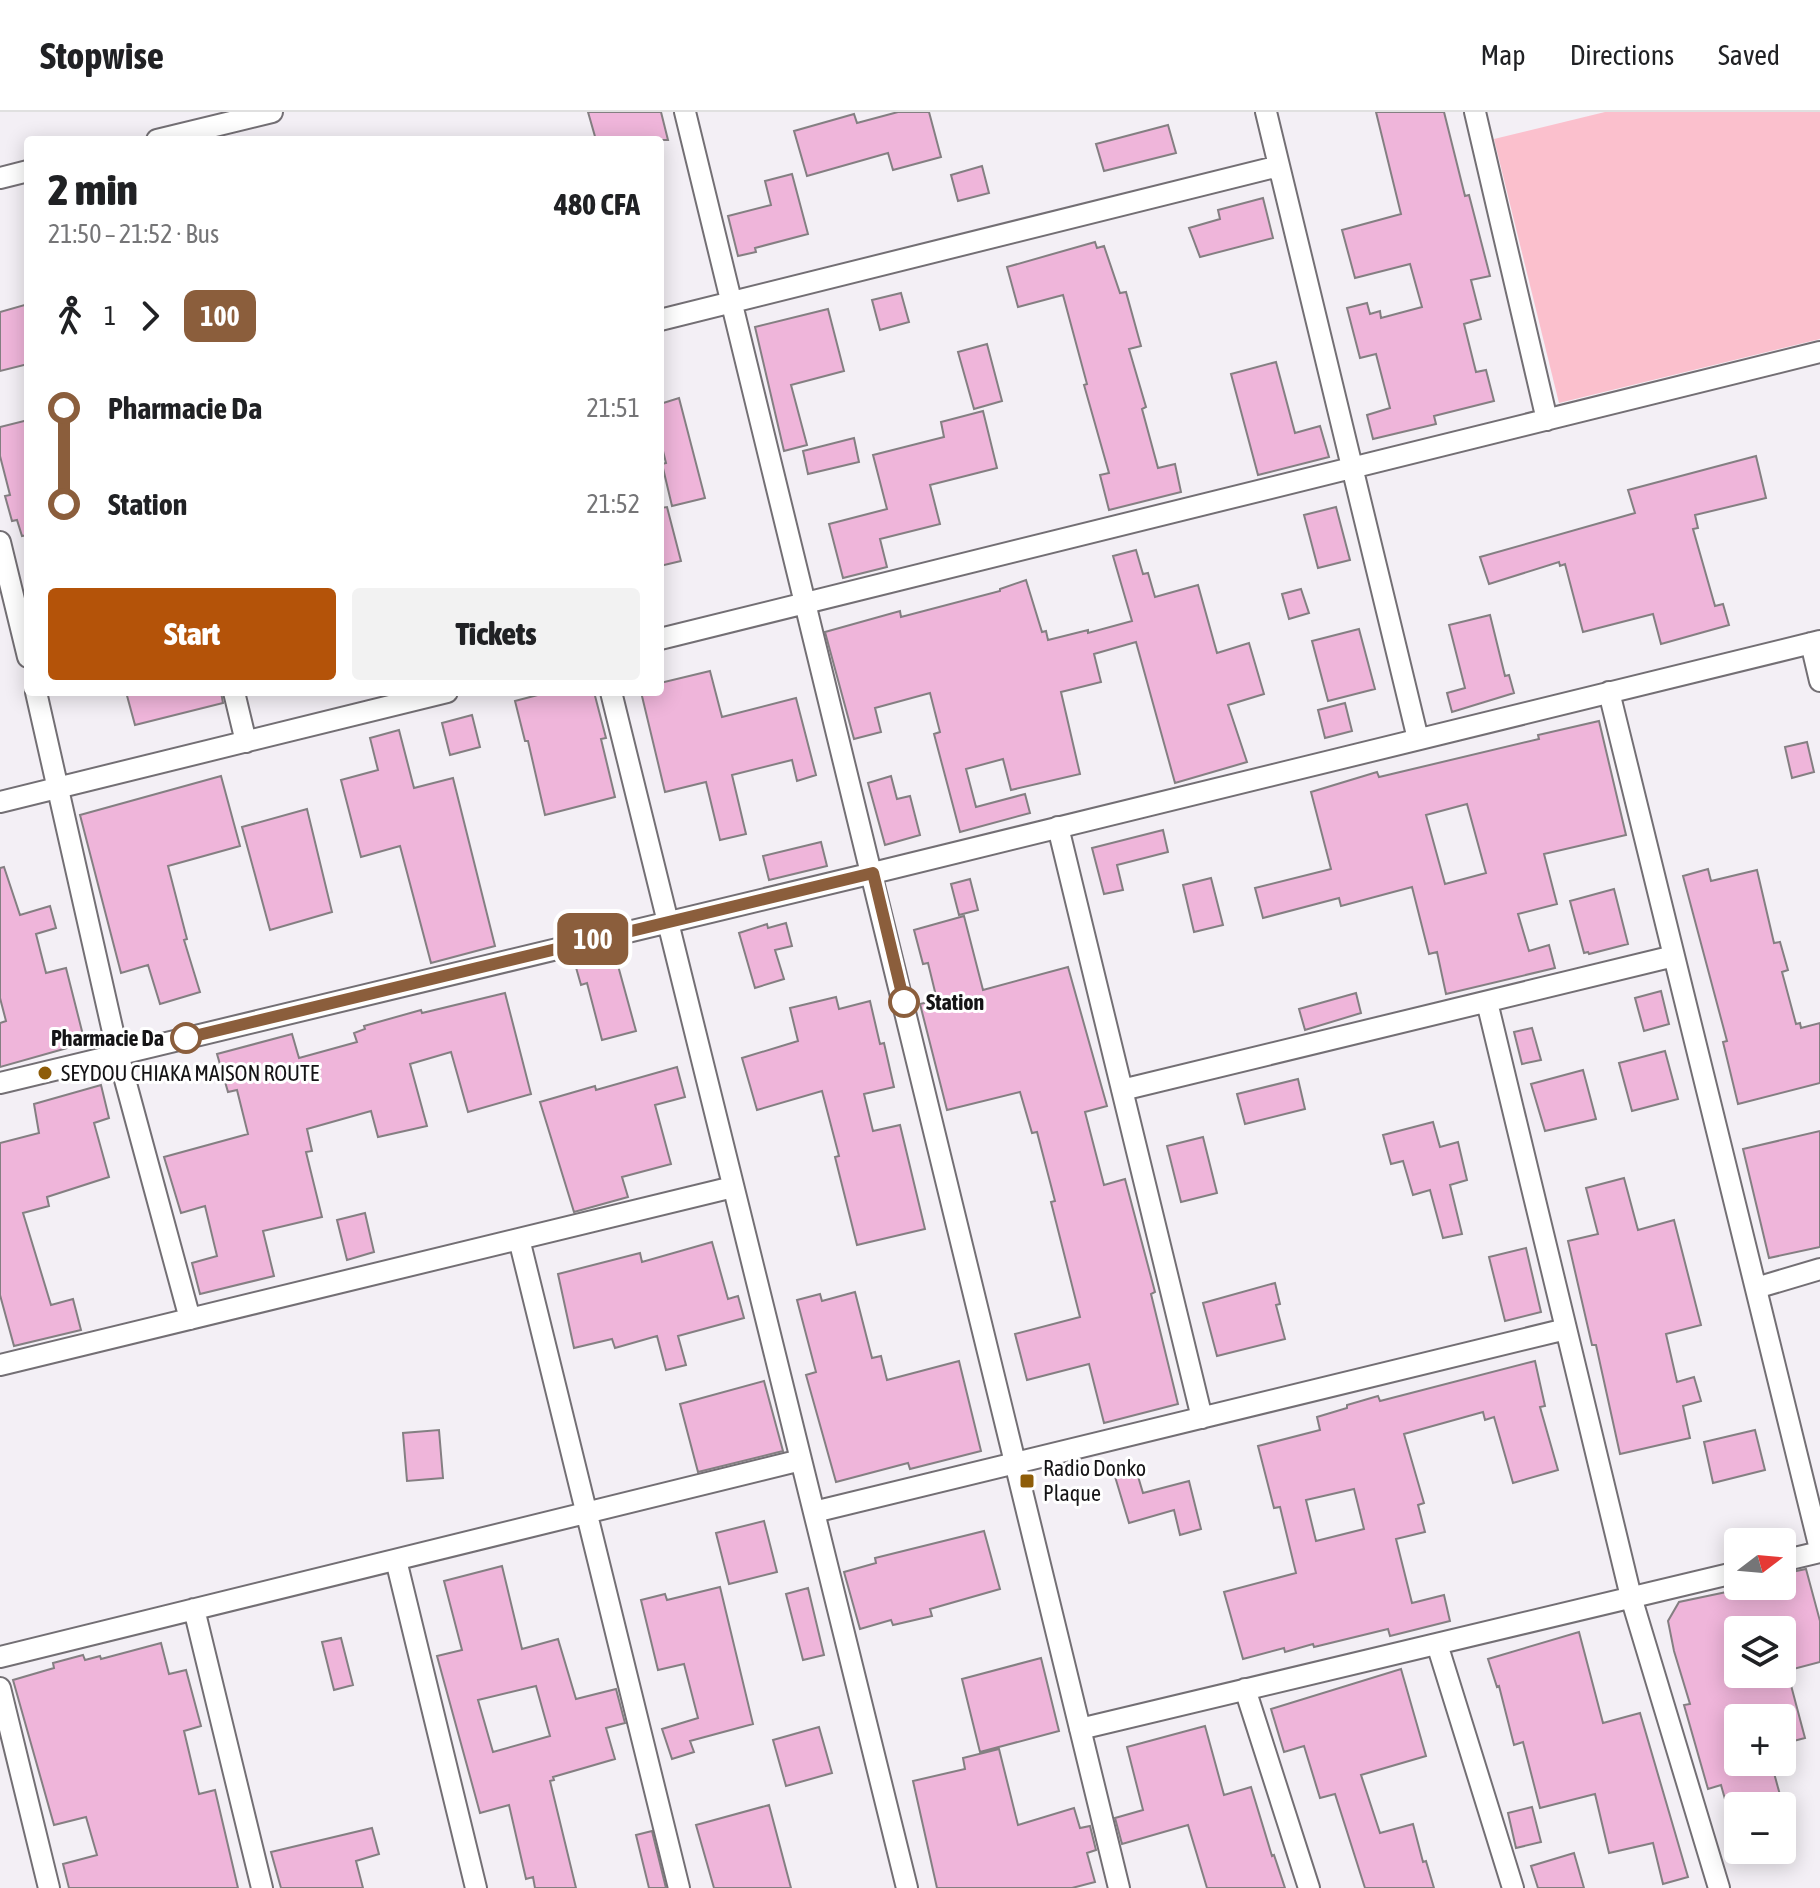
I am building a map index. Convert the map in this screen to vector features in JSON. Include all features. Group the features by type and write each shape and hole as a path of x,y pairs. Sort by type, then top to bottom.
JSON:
{"street":[{"path":"173,136 272,112"},
{"path":"685,112 873,873 1116,1887"},
{"path":"1266,112 1418,739"},
{"path":"1478,113 1547,420"},
{"path":"664,319 1279,166"},
{"path":"0,178 24,172"},
{"path":"664,638 1820,352"},
{"path":"0,542 24,641"},
{"path":"0,1083 1816,642 1820,681"},
{"path":"1609,692 1820,1550 1796,1557"},
{"path":"37,696 118,1054 190,1319"},
{"path":"235,696 246,742"},
{"path":"0,802 431,696"},
{"path":"612,696 907,1888"},
{"path":"1058,827 1202,1418"},
{"path":"1122,1090 1674,956"},
{"path":"1487,1002 1631,1597 1719,1888"},
{"path":"0,1365 733,1187"},
{"path":"519,1239 679,1888"},
{"path":"1756,1288 1820,1269"},
{"path":"814,1512 1566,1329"},
{"path":"0,1657 801,1460"},
{"path":"396,1560 476,1888"},
{"path":"1080,1729 1724,1575"},
{"path":"194,1609 262,1888"},
{"path":"1437,1644 1513,1888"},
{"path":"0,1688 49,1888"},
{"path":"1245,1689 1309,1888"}],"shaded area":[{"path":"1605,112 1820,112 1820,339 1559,403 1494,139"}],"building":[{"path":"588,112 661,112 668,140 664,140 664,136 595,136"},
{"path":"898,112 929,112 941,157 893,170 888,153 807,176 794,131 854,114 857,123"},
{"path":"1376,112 1444,112 1465,196 1469,195 1490,276 1471,280 1481,319 1464,324 1476,372 1486,370 1494,401 1434,416 1436,424 1373,439 1367,415 1390,408 1376,354 1360,358 1347,308 1367,303 1370,314 1380,311 1381,318 1422,307 1410,264 1355,278 1342,230 1401,214"},
{"path":"1168,125 1176,153 1104,171 1096,144"},
{"path":"982,166 989,193 958,201 951,175"},
{"path":"792,174 808,234 755,248 756,252 738,256 728,216 771,205 765,181"},
{"path":"1263,198 1273,238 1200,257 1189,228 1220,219 1218,210"},
{"path":"1095,242 1097,248 1104,246 1120,293 1126,292 1141,346 1129,349 1146,407 1142,409 1158,468 1175,464 1181,492 1109,510 1100,475 1109,473 1063,295 1018,307 1007,267"},
{"path":"901,293 909,322 880,330 872,300"},
{"path":"24,305 24,365 0,371 0,312"},
{"path":"828,309 844,371 791,385 807,445 784,451 755,327"},
{"path":"987,344 1002,401 974,409 958,352"},
{"path":"1276,362 1295,433 1320,426 1329,457 1258,475 1231,374"},
{"path":"679,398 705,498 672,506 664,472 664,403"},
{"path":"983,411 997,468 930,485 940,524 880,539 887,567 843,578 829,524 887,509 873,455 944,437 941,422"},
{"path":"24,421 24,536 17,520 12,521 5,496 10,495 0,456 0,427"},
{"path":"854,438 859,462 808,474 803,451"},
{"path":"1756,456 1766,498 1695,515 1698,528 1693,529 1715,606 1723,604 1729,625 1661,644 1653,614 1583,632 1565,564 1560,566 1559,562 1489,584 1480,557 1635,513 1628,490"},
{"path":"664,507 667,507 681,561 664,565"},
{"path":"1336,507 1350,560 1318,568 1304,515"},
{"path":"1136,550 1143,574 1148,573 1155,597 1198,585 1217,653 1249,643 1264,694 1228,705 1247,762 1175,783 1136,642 1094,654 1101,682 1061,692 1080,774 1011,790 1003,759 966,769 976,807 1025,794 1030,813 960,832 934,734 940,732 930,693 875,708 881,732 854,739 825,632 900,611 901,617 1000,591 1026,580 1042,632 1046,631 1048,640 1088,630 1088,633 1132,621 1113,556"},
{"path":"1301,589 1309,613 1289,619 1282,594"},
{"path":"1490,615 1505,676 1509,675 1514,693 1452,712 1447,693 1465,688 1449,625"},
{"path":"1359,629 1375,689 1328,701 1312,641"},
{"path":"710,671 722,717 796,698 816,775 797,781 792,760 732,775 746,834 720,840 706,782 665,792 642,696 664,696 664,682"},
{"path":"127,696 222,696 223,703 135,725"},
{"path":"534,696 595,696 606,738 601,739 615,797 545,815 515,701"},
{"path":"1345,703 1352,731 1325,738 1318,710"},
{"path":"472,715 480,747 450,755 442,723"},
{"path":"1599,721 1626,835 1544,854 1557,904 1518,914 1529,951 1549,945 1555,968 1446,994 1437,952 1429,954 1412,887 1341,906 1339,898 1263,918 1255,888 1331,869 1311,792 1377,772 1379,777 1539,739 1538,735","holes":["1467,804 1486,873 1445,884 1426,815"]},
{"path":"399,730 414,788 453,778 495,946 431,963 400,846 361,857 341,780 378,770 370,738"},
{"path":"1807,742 1814,772 1792,778 1785,747"},
{"path":"221,776 240,846 168,866 187,939 184,940 200,992 160,1004 148,965 121,973 80,815"},
{"path":"891,776 897,799 910,796 920,835 885,845 868,783"},
{"path":"307,809 332,912 270,930 242,827"},
{"path":"1163,830 1168,852 1117,865 1123,890 1104,894 1092,848"},
{"path":"821,842 827,866 769,880 763,856"},
{"path":"4,867 20,915 50,906 56,928 36,934 46,973 66,968 85,1043 0,1067 0,1023 6,1021 0,998 0,868"},
{"path":"1708,869 1711,881 1757,870 1774,943 1780,942 1788,970 1782,972 1796,1024 1800,1023 1801,1028 1820,1023 1820,1083 1738,1104 1723,1042 1727,1041 1683,876"},
{"path":"1211,878 1223,925 1194,932 1183,885"},
{"path":"970,879 978,910 959,915 951,884"},
{"path":"1614,889 1628,944 1584,953 1570,901"},
{"path":"964,916 983,990 1068,967 1107,1106 1085,1112 1104,1185 1125,1179 1155,1292 1151,1294 1178,1404 1104,1423 1089,1364 1027,1380 1015,1334 1080,1317 1037,1132 1032,1133 1020,1092 947,1110 920,1004 937,1000 928,963 923,964 914,930"},
{"path":"786,923 792,946 775,950 784,979 755,988 739,933 767,924 768,928"},
{"path":"602,957 605,965 617,962 636,1031 602,1040 587,983 581,985 575,964"},
{"path":"1661,991 1669,1024 1644,1031 1635,998"},
{"path":"505,993 531,1094 468,1112 451,1052 410,1064 427,1126 378,1137 371,1111 307,1129 312,1151 306,1152 322,1217 263,1231 274,1276 200,1294 192,1263 217,1256 205,1206 181,1213 164,1157 248,1134 237,1090 228,1092 217,1054 292,1034 299,1058 357,1042 354,1033 365,1029 364,1026 421,1010 422,1013"},
{"path":"1356,993 1361,1013 1305,1030 1299,1009"},
{"path":"836,997 839,1009 870,1001 894,1087 864,1094 873,1131 900,1125 925,1229 857,1245 822,1091 757,1110 742,1058 798,1041 790,1008"},
{"path":"1532,1028 1541,1060 1522,1064 1514,1032"},
{"path":"1665,1051 1678,1099 1632,1111 1619,1063"},
{"path":"677,1067 685,1097 655,1105 671,1164 622,1177 628,1197 574,1212 540,1102"},
{"path":"1583,1070 1596,1119 1545,1131 1531,1084"},
{"path":"1298,1079 1305,1109 1245,1124 1237,1094"},
{"path":"101,1085 109,1118 94,1123 109,1177 47,1197 49,1206 23,1213 51,1305 73,1299 81,1330 14,1346 0,1295 0,1143 39,1133 34,1104"},
{"path":"1433,1122 1440,1147 1458,1142 1467,1180 1450,1185 1462,1234 1443,1238 1430,1190 1413,1195 1403,1161 1391,1164 1383,1135"},
{"path":"1820,1131 1820,1247 1769,1258 1743,1149"},
{"path":"1203,1137 1217,1193 1181,1202 1167,1146"},
{"path":"1624,1178 1638,1230 1674,1220 1701,1325 1666,1334 1677,1382 1694,1377 1701,1401 1683,1406 1690,1438 1620,1454 1596,1345 1592,1345 1568,1241 1598,1234 1586,1188"},
{"path":"365,1213 374,1252 347,1260 337,1220"},
{"path":"712,1242 728,1299 738,1296 744,1318 678,1336 686,1365 666,1370 657,1336 615,1348 612,1339 574,1348 558,1274 640,1253 642,1262"},
{"path":"1526,1248 1541,1312 1505,1321 1489,1257"},
{"path":"1275,1283 1280,1304 1276,1305 1285,1339 1217,1356 1203,1303"},
{"path":"855,1292 872,1358 881,1356 887,1380 959,1361 981,1451 910,1469 908,1463 836,1482 806,1375 816,1372 797,1300 820,1294 822,1301"},
{"path":"1535,1361 1545,1406 1540,1407 1558,1470 1513,1483 1494,1417 1485,1420 1483,1412 1404,1434 1424,1503 1418,1505 1425,1532 1396,1539 1412,1603 1444,1595 1450,1621 1390,1636 1388,1629 1314,1647 1313,1644 1285,1652 1284,1648 1243,1659 1224,1592 1296,1573 1280,1507 1274,1508 1258,1446 1320,1430 1317,1417 1347,1408 1347,1405 1378,1396 1380,1401","holes":["1354,1489 1364,1529 1316,1541 1306,1500"]},
{"path":"764,1381 783,1451 698,1472 680,1404"},
{"path":"439,1430 443,1478 407,1481 403,1433"},
{"path":"1755,1430 1765,1470 1713,1483 1704,1442"},
{"path":"1134,1463 1143,1493 1189,1481 1201,1529 1180,1535 1174,1510 1129,1523 1113,1470"},
{"path":"764,1521 777,1572 729,1584 716,1533"},
{"path":"984,1531 1000,1589 930,1609 932,1616 893,1625 891,1620 860,1629 844,1572 876,1563 875,1558"},
{"path":"502,1566 522,1649 558,1639 576,1699 616,1689 625,1723 606,1728 615,1759 553,1777 554,1780 550,1781 576,1888 535,1888 533,1877 526,1879 509,1805 480,1813 437,1656 462,1650 444,1581","holes":["536,1686 550,1736 493,1752 478,1700"]},
{"path":"1806,1569 1820,1621 1820,1662 1796,1668 1796,1616 1724,1616 1724,1688 1792,1688 1796,1704 1724,1704 1724,1776 1775,1776 1779,1792 1724,1792 1724,1796 1721,1785 1708,1789 1684,1705 1690,1704 1668,1621 1679,1602 1724,1593 1724,1600 1796,1600 1796,1571"},
{"path":"720,1587 753,1724 690,1741 694,1752 672,1759 662,1729 698,1718 684,1664 658,1670 641,1600 665,1594 667,1600"},
{"path":"808,1588 824,1655 803,1660 786,1594"},
{"path":"1579,1632 1603,1723 1640,1713 1688,1877 1663,1884 1653,1843 1609,1853 1595,1794 1540,1808 1523,1742 1514,1745 1499,1686 1488,1659"},
{"path":"341,1638 353,1685 334,1690 322,1642"},
{"path":"161,1643 169,1674 186,1670 201,1726 184,1731 199,1794 215,1790 238,1888 69,1888 63,1864 97,1855 86,1817 54,1825 13,1680 54,1668 53,1663 83,1655 85,1660 100,1656 101,1659"},
{"path":"1041,1658 1059,1731 980,1752 962,1679"},
{"path":"1401,1669 1426,1756 1361,1775 1380,1833 1413,1824 1434,1888 1365,1888 1335,1794 1320,1798 1304,1746 1284,1752 1271,1709"},
{"path":"1796,1704 1805,1738 1796,1740"},
{"path":"1205,1726 1224,1795 1251,1787 1285,1888 1207,1888 1188,1825 1122,1844 1115,1818 1143,1810 1127,1747"},
{"path":"819,1727 832,1773 786,1786 773,1740"},
{"path":"999,1749 1018,1825 1074,1808 1080,1828 1090,1826 1096,1850 1087,1853 1095,1882 1072,1888 937,1888 913,1781 965,1769 963,1758"},
{"path":"769,1805 791,1888 714,1888 696,1825"},
{"path":"1532,1807 1541,1842 1516,1848 1508,1813"},
{"path":"372,1828 379,1854 356,1861 363,1888 281,1888 271,1852"},
{"path":"652,1831 666,1888 649,1888 636,1835"},
{"path":"1574,1853 1584,1888 1538,1888 1531,1866"}],"bus line":[{"name":"100","path":"186,1038 873,873 904,1002"}],"place":[{"name":"Station","path":"904,1002"},
{"name":"Pharmacie Da","path":"186,1038"},
{"name":"SEYDOU CHIAKA MAISON ROUTE","path":"45,1073"},
{"name":"Radio Donko Plaque","path":"1027,1481"}]}
